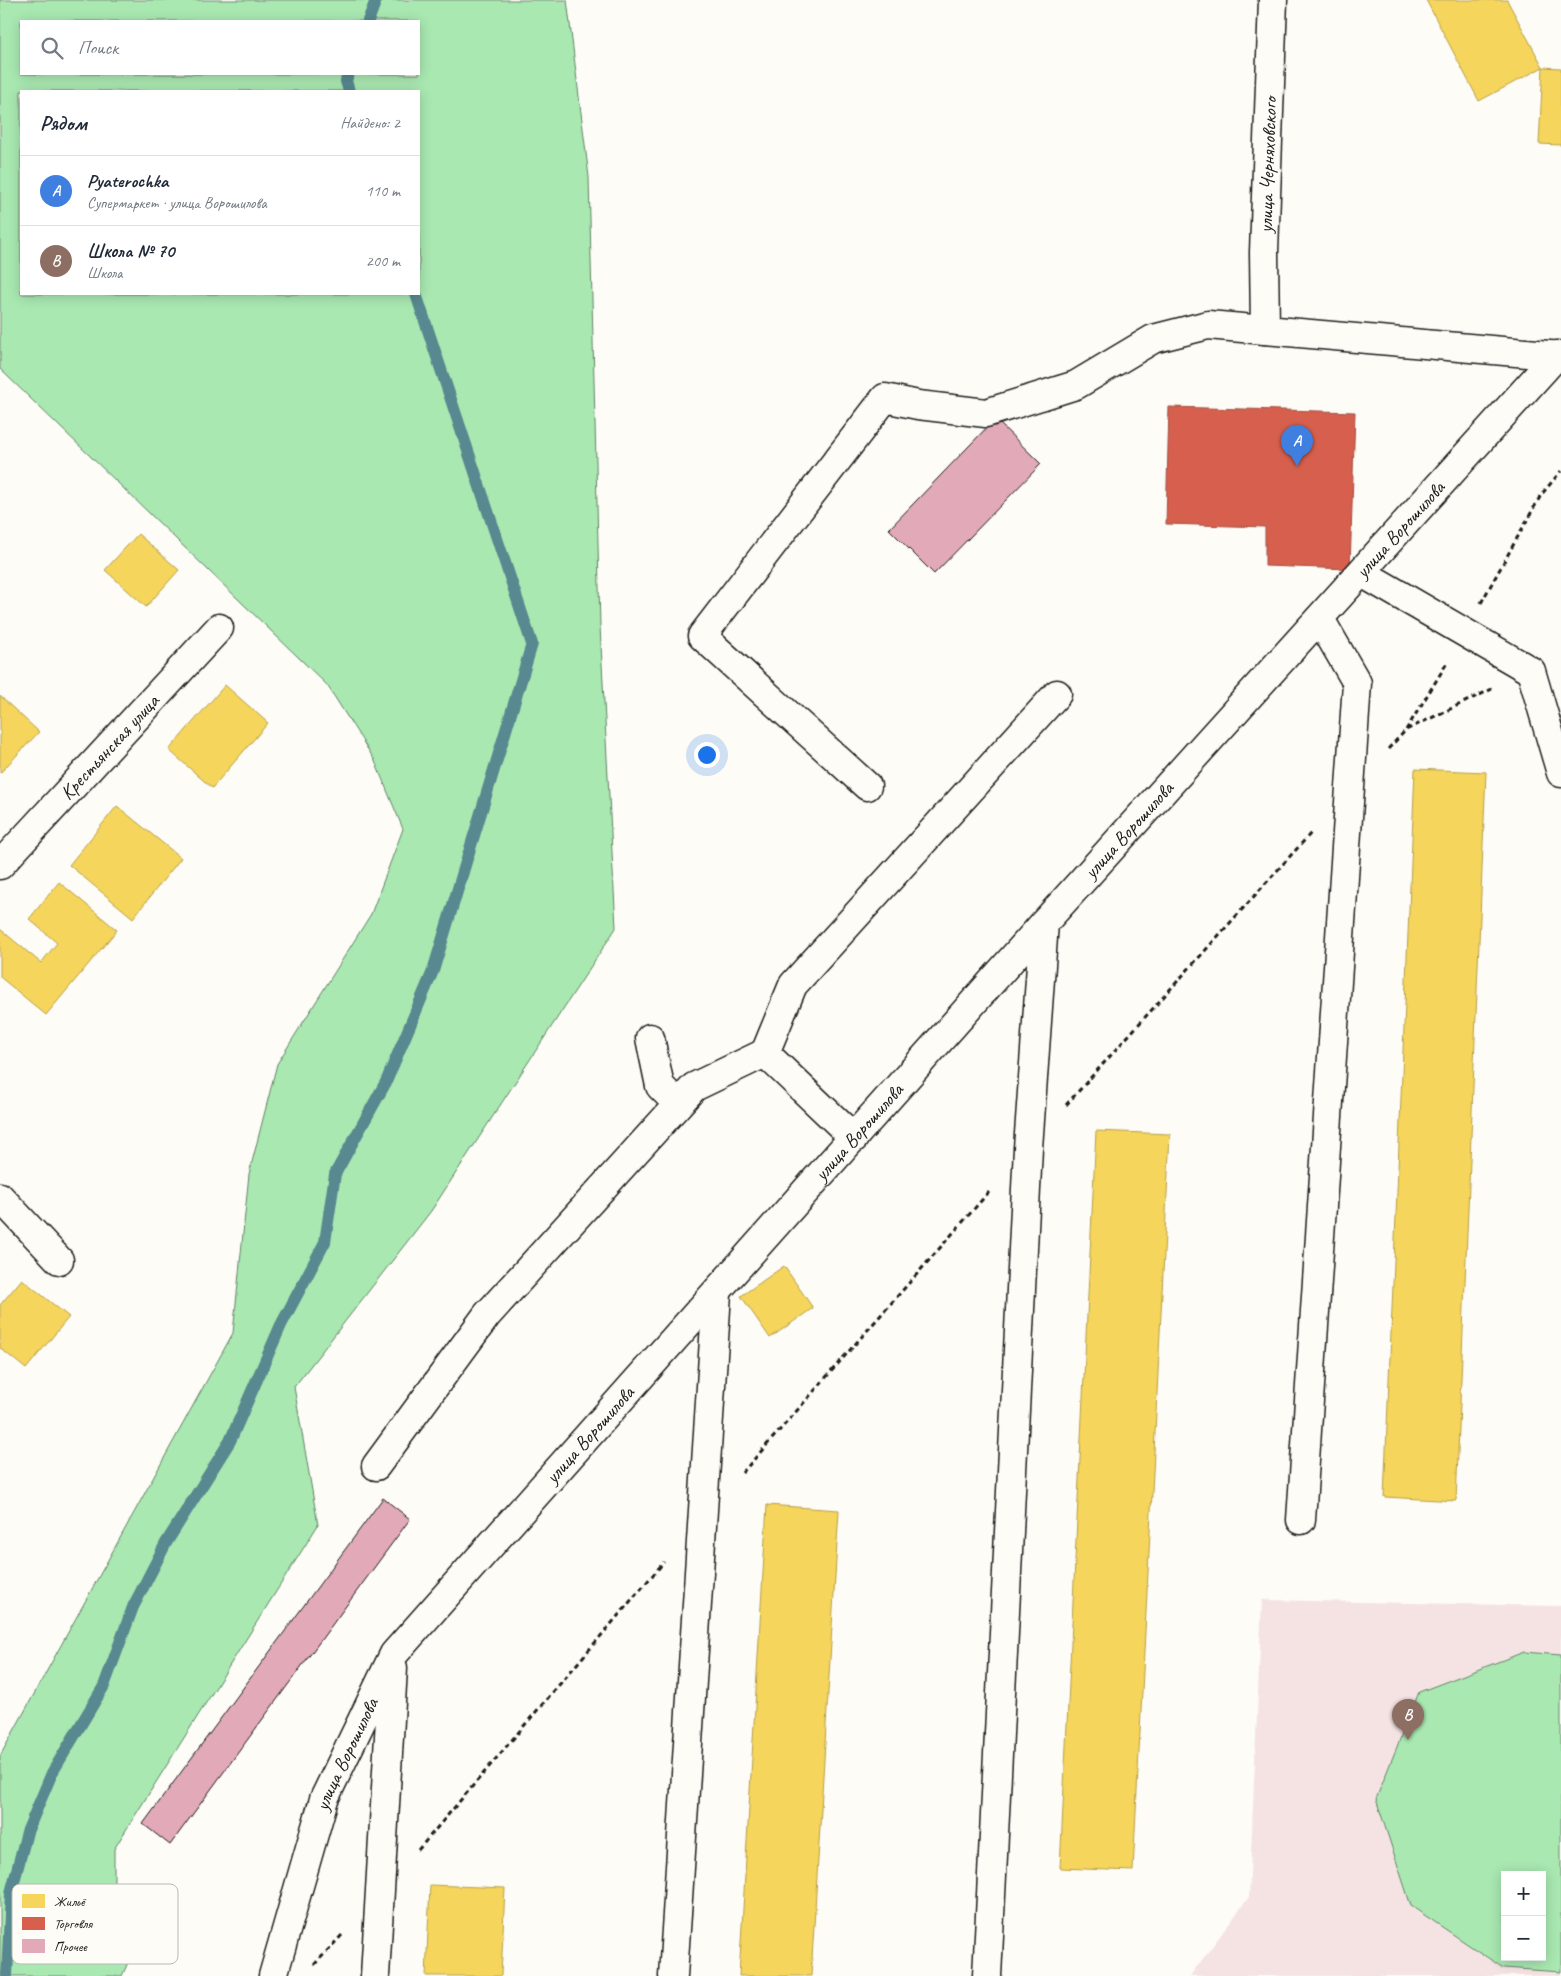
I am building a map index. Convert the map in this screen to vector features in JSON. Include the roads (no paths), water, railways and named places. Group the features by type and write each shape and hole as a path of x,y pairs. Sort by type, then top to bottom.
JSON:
{"street":[{"name":"улица Черняховского","path":"1265,330 1264,252 1273,0"},
{"name":"улица Ворошилова","path":"867,786 702,636 885,398 986,413 1076,385 1153,339 1208,325 1559,355"},
{"name":"улица Ворошилова","path":"273,1976 324,1799 394,1654 1044,923 1559,355"},
{"path":"1362,573 1530,671 1561,773"},
{"path":"1301,1520 1357,683 1320,619"},
{"name":"Крестьянская улица","path":"0,866 219,628"},
{"path":"376,1466 487,1315 678,1104 694,1087 765,1052 793,985 1057,694"},
{"path":"987,1976 1028,1148 1044,923"},
{"path":"650,1038 660,1086 678,1104"},
{"path":"765,1052 854,1138"},
{"path":"0,1197 59,1260"},
{"path":"673,1976 717,1293"},
{"path":"375,1976 394,1654"}],"waterway":[{"path":"368,20 376,0"},
{"path":"348,75 346,81 349,90"},
{"path":"13,1884 27,1832 52,1773 104,1686 133,1607 166,1543 230,1441 281,1325 325,1242 335,1174 386,1082 433,971 532,644 416,295"},
{"path":"7,1976 12,1889"}],"place":[{"name":"Pyaterochka","path":"1297,466"},
{"name":"Школа № 70","path":"1408,1740"}]}
